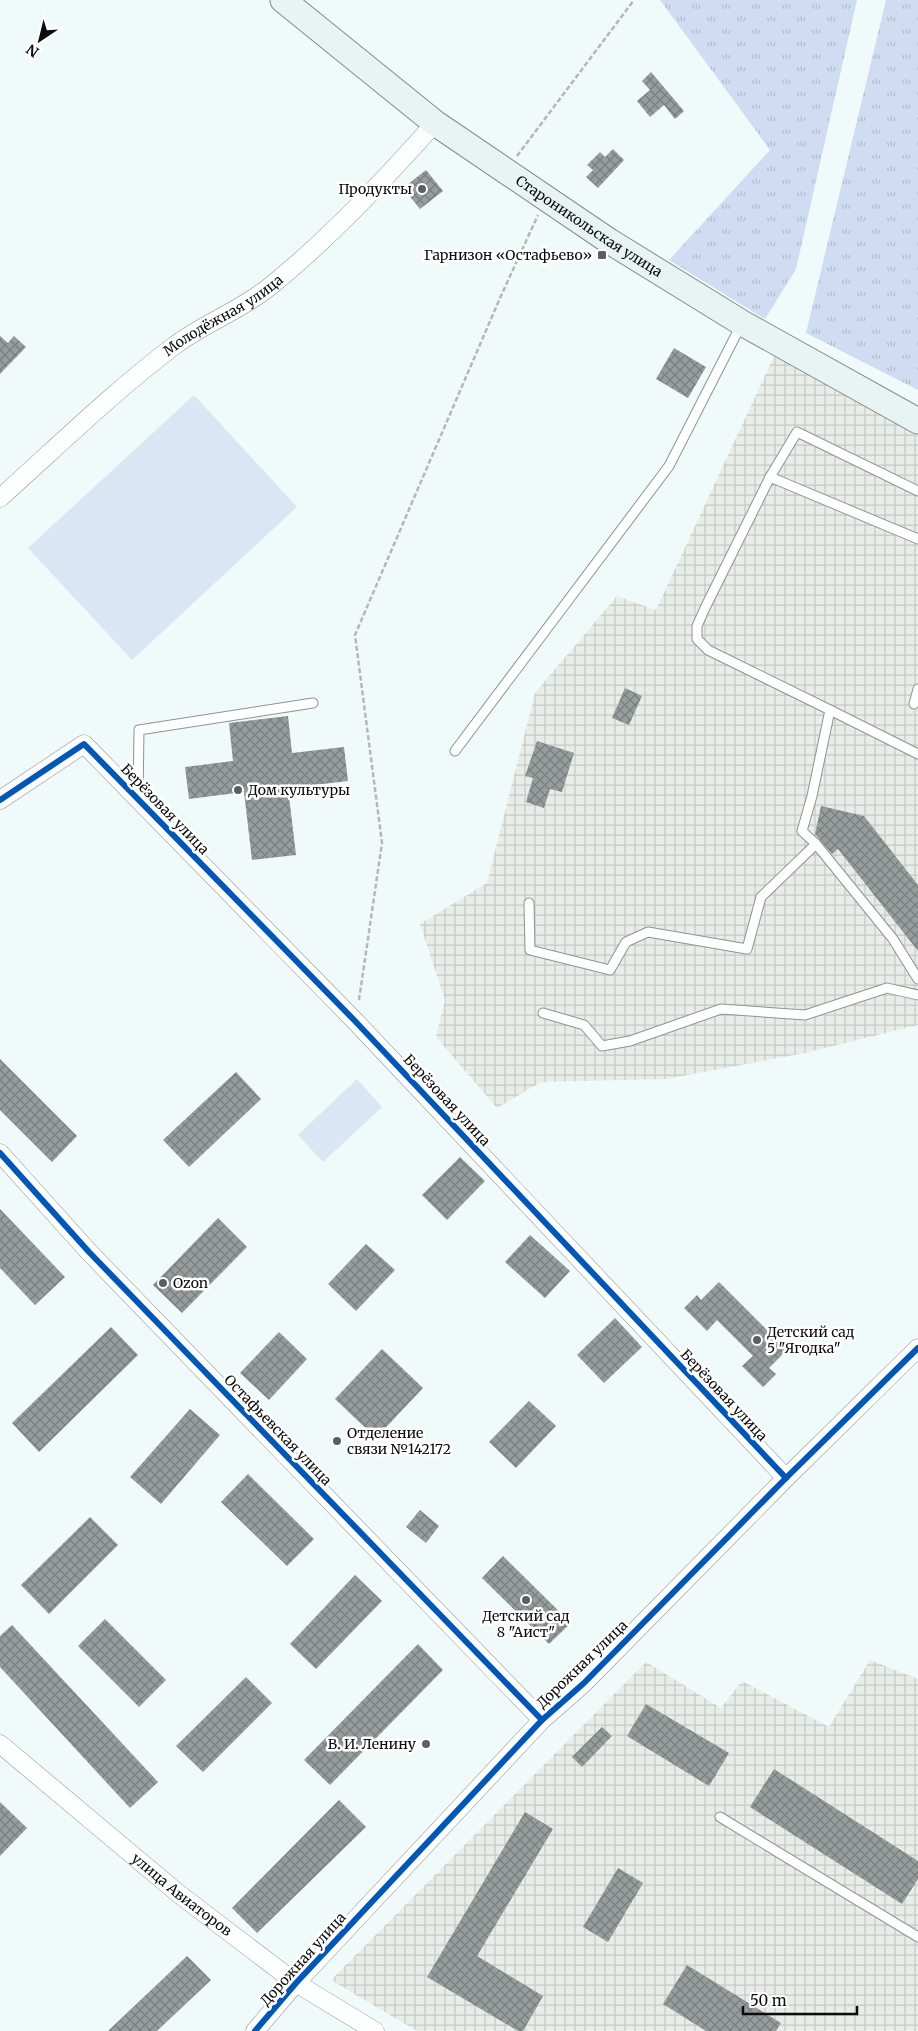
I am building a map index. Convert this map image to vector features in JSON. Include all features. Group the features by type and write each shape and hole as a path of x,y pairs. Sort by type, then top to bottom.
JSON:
{"street":[{"name":"Староникольская улица","path":"283,0 435,123 609,241 742,323 918,421"},
{"name":"Молодёжная улица","path":"0,498 133,379 176,344 267,289 339,224 435,123"},
{"name":"Берёзовая улица","path":"0,800 84,744 355,1021 786,1478"},
{"name":"Остафьевская улица","path":"0,1153 89,1252 542,1720"},
{"name":"Дорожная улица","path":"255,2031 296,1983 542,1720 584,1682 918,1348"},
{"name":"улица Авиаторов","path":"0,1744 179,1894 296,1983 375,2031"}],"lane":[{"path":"455,751 668,466 742,323"},
{"path":"918,491 797,432 770,477 705,608 697,626 696,639 708,650 918,754"},
{"path":"770,477 918,539"},
{"path":"914,704 918,689"},
{"path":"138,799 139,730 313,703"},
{"path":"830,710 812,796 802,831 816,844 893,939 918,979"},
{"path":"529,903 530,950 610,970 626,942 648,932 747,949 761,897 816,844"},
{"path":"543,1013 584,1025 602,1046 630,1041 722,1010 805,1015 887,988 918,995"},
{"path":"720,1818 918,1937"}],"path":[{"path":"514,161 634,0"},
{"path":"355,1021 382,842 354,635 538,214"}],"shaded area":[{"path":"775,354 918,435 918,1025 805,1053 666,1079 541,1082 497,1108 436,1037 445,1000 420,924 487,883 535,693 617,596 656,610"},
{"path":"194,395 297,507 132,660 28,548"},
{"path":"357,1079 382,1107 323,1162 298,1135"},
{"path":"870,1660 918,1679 918,2031 417,2031 331,1980 646,1662 721,1708 742,1681 829,1727"}],"green space":[{"path":"660,0 857,0 796,269 765,319 669,260 770,150"},
{"path":"886,0 918,0 918,390 806,333"}],"building":[{"path":"651,72 684,111 675,119 664,105 650,117 637,101 650,90 642,81"},
{"path":"613,149 624,160 598,188 586,177 593,170 587,165 600,152 605,157"},
{"path":"426,170 443,191 420,209 403,188"},
{"path":"0,336 8,343 14,336 26,347 0,374"},
{"path":"674,348 706,367 688,398 656,379"},
{"path":"625,688 642,696 629,725 612,718"},
{"name":"Дом культуры","path":"288,716 292,753 344,747 348,781 288,788 296,855 252,860 244,792 189,799 185,767 233,761 229,723"},
{"path":"537,741 574,753 562,792 550,789 544,808 526,802 533,778 525,776"},
{"path":"821,806 864,816 918,885 918,951 838,849 832,854 815,834"},
{"path":"0,1059 77,1136 52,1162 0,1110"},
{"path":"236,1072 261,1099 189,1167 163,1140"},
{"path":"460,1157 485,1181 447,1220 422,1195"},
{"path":"0,1209 65,1277 35,1305 0,1268"},
{"path":"218,1218 247,1247 182,1313 153,1285"},
{"path":"530,1235 570,1271 545,1298 505,1262"},
{"path":"366,1244 395,1270 356,1311 328,1284"},
{"name":"Детский сад 5 \"Ягодка\"","path":"719,1282 787,1350 769,1368 776,1374 763,1387 742,1366 753,1356 717,1320 707,1331 684,1308 697,1295 701,1300"},
{"path":"615,1318 642,1347 604,1383 577,1355"},
{"path":"111,1327 138,1355 39,1452 12,1423"},
{"path":"279,1332 307,1359 269,1400 240,1373"},
{"path":"382,1349 423,1388 376,1438 335,1399"},
{"path":"529,1401 556,1426 516,1468 489,1442"},
{"path":"190,1409 220,1435 161,1504 130,1477"},
{"path":"248,1474 314,1539 287,1566 221,1502"},
{"path":"420,1510 439,1526 426,1543 406,1527"},
{"path":"90,1517 118,1545 49,1614 21,1585"},
{"name":"Детский сад 8 \"Аист\"","path":"503,1556 571,1623 549,1644 482,1578"},
{"path":"355,1575 382,1601 316,1669 290,1644"},
{"path":"105,1619 166,1680 139,1707 78,1646"},
{"path":"12,1625 158,1782 130,1808 0,1667 0,1636"},
{"path":"418,1644 443,1670 330,1785 304,1760"},
{"path":"246,1677 272,1703 203,1772 176,1746"},
{"path":"646,1704 729,1753 709,1786 627,1736"},
{"path":"602,1727 612,1736 582,1767 572,1757"},
{"path":"774,1769 918,1861 918,1879 902,1904 750,1807"},
{"path":"339,1800 366,1827 257,1933 232,1908"},
{"path":"0,1802 27,1828 0,1856"},
{"path":"525,1812 553,1829 477,1956 543,1996 523,2031 518,2031 427,1977"},
{"path":"618,1868 643,1883 608,1942 583,1927"},
{"path":"187,1956 211,1980 157,2031 108,2031"},
{"path":"687,1965 781,2023 776,2031 706,2031 663,2004"}],"cycle path":[{"path":"0,800 84,744 355,1021 786,1478"},
{"path":"0,1153 89,1252 542,1720"},
{"path":"255,2031 296,1983 542,1720 584,1683 786,1478 918,1348"}],"place":[{"name":"Продукты","path":"422,189"},
{"name":"Гарнизон «Остафьево»","path":"602,255"},
{"name":"Дом культуры","path":"238,790"},
{"name":"Ozon","path":"163,1283"},
{"name":"Детский сад 5 \"Ягодка\"","path":"757,1340"},
{"name":"Отделение связи №142172","path":"337,1441"},
{"name":"Детский сад 8 \"Аист\"","path":"526,1600"},
{"name":"В. И. Ленину","path":"426,1744"}]}
